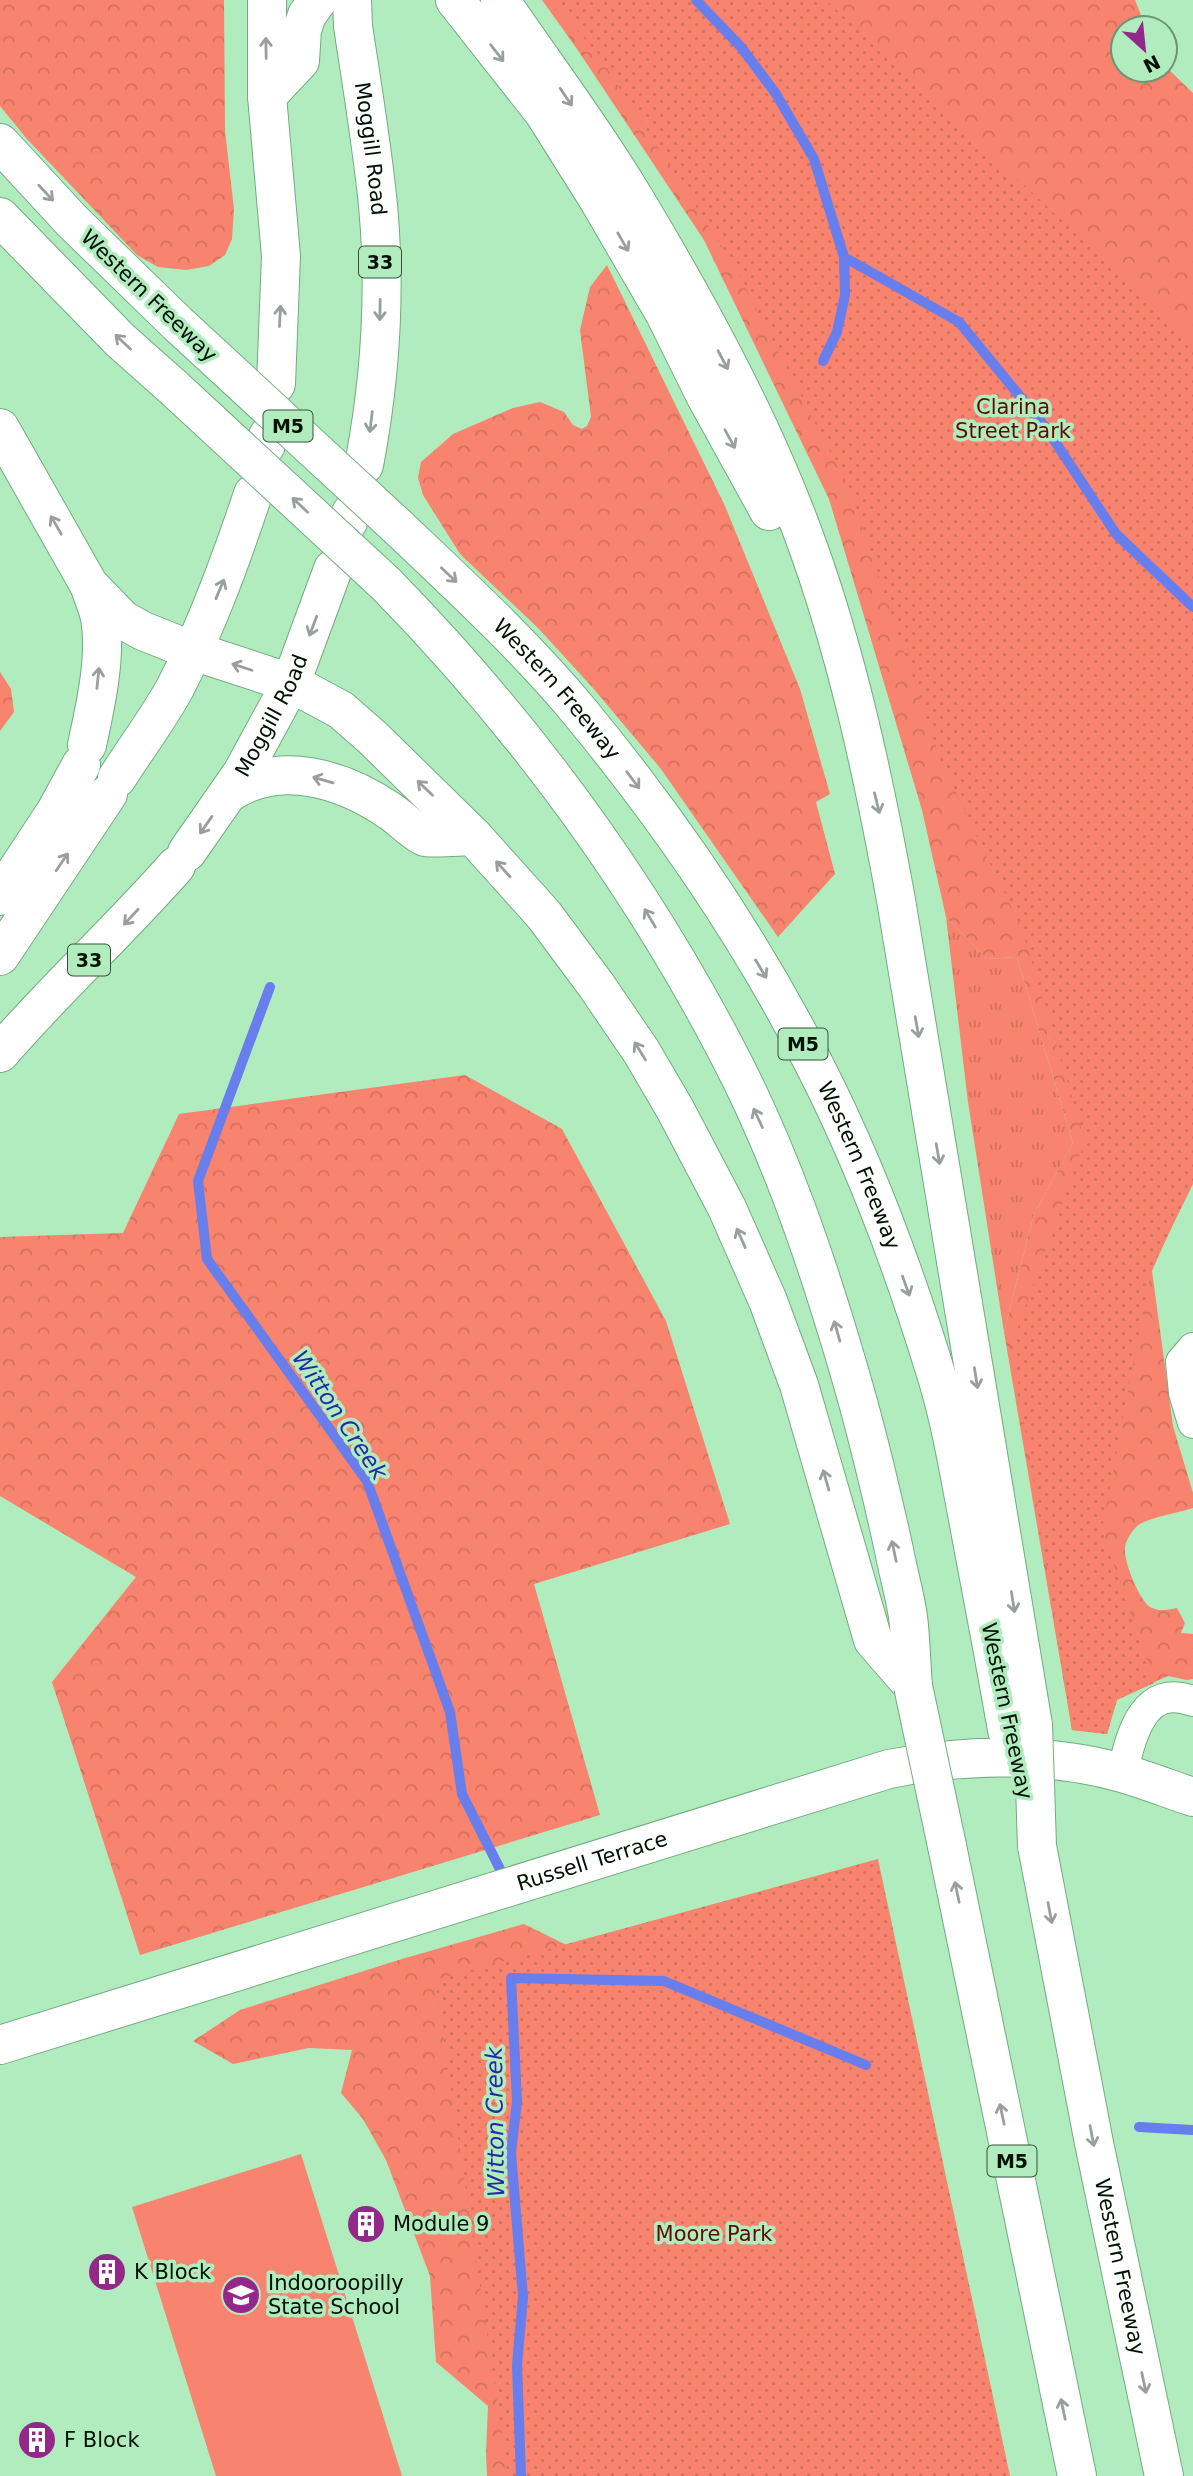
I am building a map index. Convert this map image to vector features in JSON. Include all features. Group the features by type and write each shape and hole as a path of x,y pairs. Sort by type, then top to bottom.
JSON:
{"main road":[{"path":"267,0 267,96 281,256 276,384"},
{"path":"267,96 300,61 302,30 307,15 318,0"},
{"name":"Moggill Road","path":"352,0 353,26 378,207 380,259 377,355 371,426 364,465"},
{"path":"455,0 544,113 665,314 705,395 779,529 861,736"},
{"path":"500,0 627,186 692,299 775,466 804,535 832,620 881,817 896,900 1009,1665"},
{"name":"Western Freeway","path":"0,143 72,221 177,323 399,528 519,644 578,710 631,776 689,859 761,968 817,1069 862,1169 905,1282 938,1380 962,1490 1009,1665 1007,1730 1037,1846 1094,2143 1164,2476"},
{"name":"M5","path":"0,217 120,340 386,584 443,643 548,770 597,836 677,962 729,1054 799,1214 866,1429 908,1618 913,1686 1077,2476"},
{"path":"0,428 89,584 100,618 101,646 98,684 84,755 56,811 0,896"},
{"path":"0,956 174,690 230,565 253,494"},
{"name":"Moggill Road","path":"0,1053 33,1014 110,939 182,859 229,793 291,683 333,569"},
{"path":"89,584 123,620 143,631 193,651 291,683 341,710 473,836 544,915 626,1029 675,1109 727,1208 768,1301 799,1385 873,1640 913,1686"},
{"path":"229,793 253,780 286,774 302,775 321,779 372,799 424,837 473,836"},
{"name":"Russell Terrace","path":"0,2045 889,1769 942,1760 998,1758 1090,1766 1122,1773 1193,1797"}],"street":[{"path":"1193,1348 1181,1362 1184,1393 1193,1423"},
{"path":"1122,1773 1135,1727 1147,1709 1170,1698 1193,1702"}],"green space":[{"path":"0,0 224,0 225,131 234,209 232,239 225,255 209,266 186,270 158,267 137,255 27,139 0,106"},
{"name":"Clarina Street Park","path":"542,0 1135,0 1140,14 1109,14 1109,84 1179,84 1179,80 1193,93 1193,1178 1152,1271 1173,1426 1193,1493 1193,1508 1140,1524 1130,1534 1125,1553 1129,1570 1146,1603 1157,1610 1177,1608 1185,1623 1181,1633 1193,1634 1193,1679 1168,1676 1117,1699 1107,1734 1072,1730 1004,1332 1034,1214 1073,1143 1017,957 987,959 946,917 922,810 829,499 704,240"},
{"name":"Clarina Street Park","path":"551,0 826,0 1193,343 1193,1184 1151,1270 1102,1530 1154,1683 1117,1700 1107,1734 1072,1730 1012,1344 1085,1141 1022,929 942,764 850,491 735,267 597,53"},
{"path":"607,265 725,506 800,689 830,794 816,802 835,874 778,937 661,769 539,629 460,554 423,495 418,478 421,462 453,434 513,408 540,402 564,412 573,425 582,429 587,426 591,417 580,330 590,287"},
{"path":"0,672 11,689 14,712 0,731"},
{"path":"946,917 987,959 1017,957 1073,1143 1034,1214 1004,1332 968,1102"},
{"path":"465,1075 562,1129 666,1321 730,1524 534,1584 600,1815 140,1955 52,1682 136,1577 0,1496 0,1237 123,1233 179,1114"},
{"name":"Moore Park","path":"878,1859 1010,2476 508,2476 435,1980"},
{"path":"524,1924 603,1963 601,2476 487,2476 488,2406 436,2362 430,2276 386,2160 363,2119 341,2093 352,2050 309,2048 233,2064 193,2041 240,2010"},
{"path":"301,2154 402,2476 216,2476 132,2207"}],"waterway":[{"name":"Witton Creek","path":"696,0 741,47 776,94 814,159 844,257 845,295 837,332 823,361"},
{"path":"844,257 959,322 1046,428 1116,534 1193,607"},
{"name":"Witton Creek","path":"270,987 198,1181 207,1259 367,1481 450,1712 462,1794 503,1875"},
{"name":"Witton Creek","path":"521,2476 517,2365 523,2297 511,2153 517,2101 511,1978 664,1981 866,2065"},
{"path":"1139,2127 1193,2130"}],"place":[{"name":"Module 9","path":"366,2224"},
{"name":"K Block","path":"107,2272"},
{"name":"Indooroopilly State School","path":"241,2295"},
{"name":"F Block","path":"37,2440"}]}
